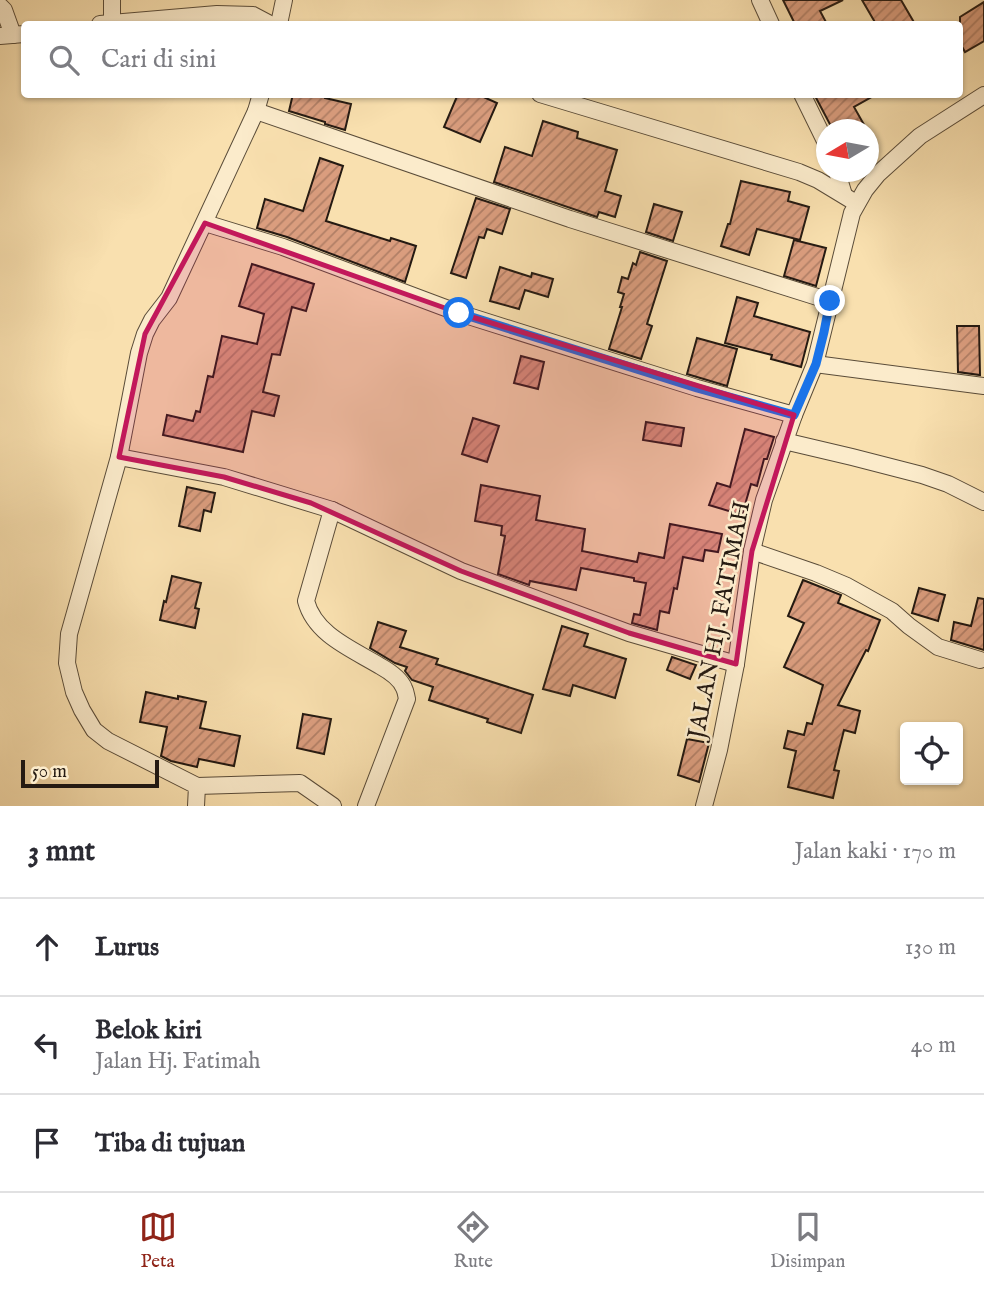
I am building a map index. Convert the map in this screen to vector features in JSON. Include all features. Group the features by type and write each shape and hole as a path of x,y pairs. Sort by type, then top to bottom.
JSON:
{"street":[{"path":"107,21 112,0"},
{"path":"280,21 284,0"},
{"path":"760,0 770,21"},
{"path":"0,6 13,35"},
{"path":"139,21 217,14 253,15 264,21"},
{"path":"850,199 920,136 984,96"},
{"path":"260,98 257,111 169,298 145,334 120,457 69,634 67,663 74,692 82,710 94,730 108,741 197,786 300,783 333,806"},
{"path":"553,98 799,172 850,199"},
{"path":"804,98 816,123"},
{"path":"257,111 570,219 830,301"},
{"path":"842,182 850,199"},
{"name":"JALAN HJ. FATIMAH","path":"704,806 719,750 736,664 752,551 764,500 784,441 816,364 849,223 850,199"},
{"path":"205,223 283,247 459,313 794,415"},
{"path":"816,364 984,386"},
{"path":"784,441 922,475 948,484 984,502"},
{"path":"120,457 224,477 332,510 473,575 629,633 736,664"},
{"path":"332,510 306,601 310,614 329,635 391,673 404,687 407,699 366,806"},
{"path":"752,551 847,586 892,611 908,626 939,647 981,660"},
{"path":"196,806 197,786"}],"highlighted area":[{"path":"205,223 459,313 794,415 752,551 736,664 629,633 461,571 311,503 224,477 119,457 145,334"}],"building":[{"path":"783,0 843,0 820,11 825,21 794,21"},
{"path":"862,0 901,0 913,21 874,21"},
{"path":"984,2 984,41 965,52 963,21 960,21 960,17"},
{"path":"292,98 325,98 351,104 345,130 289,111"},
{"path":"456,98 486,98 497,103 480,142 444,127"},
{"path":"816,98 870,98 854,107 861,119 827,119"},
{"path":"543,121 578,132 577,138 617,150 605,191 621,196 615,217 599,212 597,217 494,182 505,147 532,156"},
{"path":"320,158 343,166 326,221 390,241 391,238 416,246 405,282 257,228 265,199 303,211"},
{"path":"741,181 790,192 788,201 809,207 800,240 757,229 749,255 721,246 730,224"},
{"path":"476,198 510,209 502,234 487,229 484,238 479,237 466,278 451,273"},
{"path":"654,204 682,212 673,241 646,232"},
{"path":"794,240 826,248 816,286 784,276"},
{"path":"640,252 667,261 647,324 652,326 641,359 609,349 622,307 624,294 618,292 622,277 628,279"},
{"path":"252,264 314,284 306,311 292,307 280,355 272,354 263,392 279,396 274,416 252,411 243,452 163,435 167,415 193,421 196,411 200,412 208,376 213,377 222,336 257,344 264,314 239,306"},
{"path":"500,267 531,277 532,273 553,279 548,297 525,290 519,309 490,301"},
{"path":"737,297 758,303 754,316 810,332 801,367 771,359 772,355 725,343"},
{"path":"957,326 979,326 980,375 958,372"},
{"path":"697,338 737,349 727,386 687,374"},
{"path":"521,356 544,362 538,389 514,383"},
{"path":"473,418 499,426 487,462 462,454"},
{"path":"646,422 684,428 681,446 643,440"},
{"path":"745,429 774,437 767,459 764,459 757,486 751,484 742,515 709,505 717,483 730,487"},
{"path":"481,485 540,496 536,520 585,529 582,551 637,562 639,553 664,558 670,524 722,534 718,552 705,550 703,561 683,557 669,613 660,611 657,630 632,623 634,614 640,615 646,583 634,581 634,578 581,568 576,590 530,581 529,585 498,574 505,536 501,535 502,526 475,521"},
{"path":"187,487 215,493 211,512 204,510 200,531 179,526"},
{"path":"172,576 201,583 195,608 199,609 195,628 160,620"},
{"path":"803,580 841,595 838,603 880,620 868,651 866,650 838,705 860,711 855,733 844,730 834,770 839,771 833,798 788,787 796,751 784,748 788,731 804,735 807,723 812,724 823,685 784,667 804,623 788,616"},
{"path":"919,588 945,595 938,621 912,613"},
{"path":"978,598 984,599 984,650 951,640 954,622 971,626"},
{"path":"378,622 406,631 400,647 438,659 436,664 533,695 521,733 429,700 433,687 412,680 405,671 407,667 370,648"},
{"path":"562,626 588,634 584,646 626,659 615,698 573,685 570,696 543,689"},
{"path":"672,657 696,665 690,679 667,670"},
{"path":"146,692 206,702 200,728 240,736 234,766 199,759 197,767 161,756 167,727 140,722"},
{"path":"303,714 331,719 324,754 297,748"},
{"path":"687,739 709,743 699,782 678,775"}],"route":[{"path":"459,313 697,388 794,415 816,364 830,301"}]}
